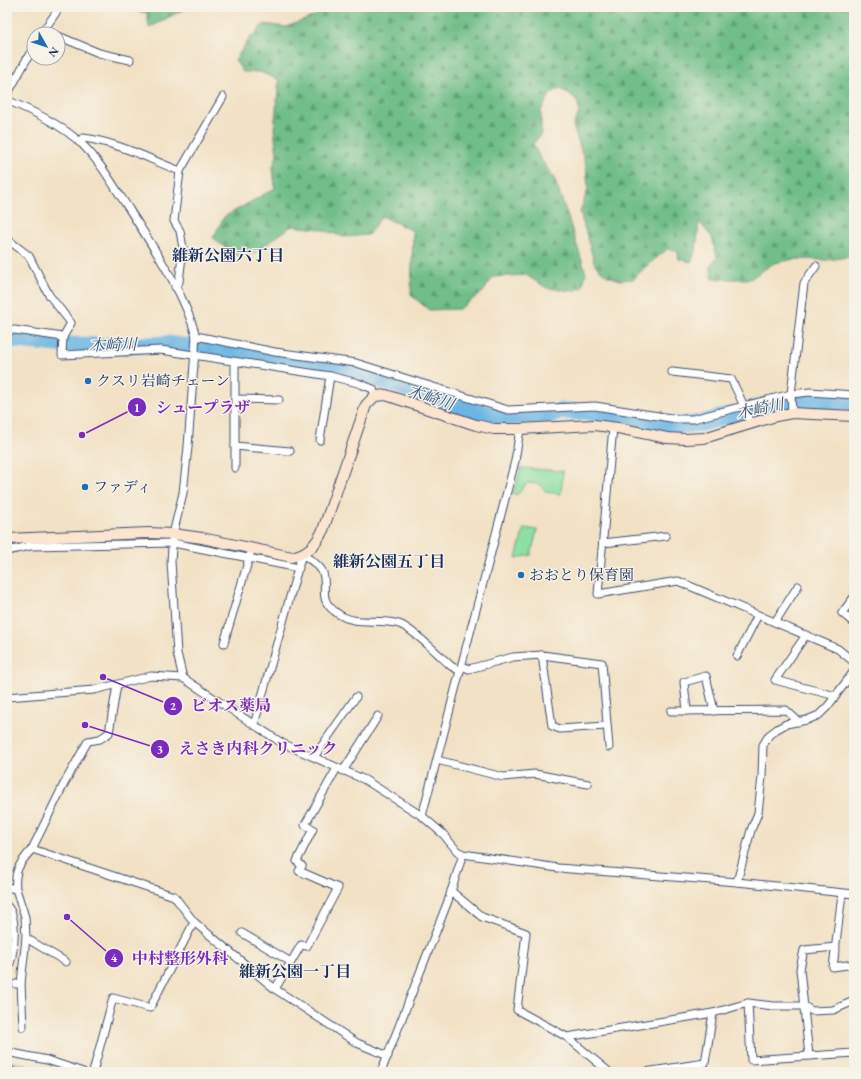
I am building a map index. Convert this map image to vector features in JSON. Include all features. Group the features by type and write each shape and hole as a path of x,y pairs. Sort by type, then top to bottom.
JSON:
{"street":[{"path":"46,26 60,7"},
{"path":"66,39 99,53 130,60"},
{"path":"7,95 26,61"},
{"path":"175,287 179,282 183,248 180,231 174,221 180,171 223,97"},
{"path":"7,100 34,112 61,127 79,142 103,167 163,264 189,314 196,336 183,493 173,538 171,562 177,653 183,678"},
{"path":"79,142 83,138 118,146 180,171"},
{"path":"7,239 29,256 49,295 71,323 63,337 62,355 161,350 330,376 358,383 372,389 375,396"},
{"path":"792,413 791,394 804,283 816,266"},
{"path":"7,328 63,337"},
{"path":"196,336 275,352 356,363 508,410 595,406 677,419 693,419 743,405 791,394 810,392 854,395"},
{"path":"235,468 236,362"},
{"path":"672,372 731,379 743,400 743,405 750,424"},
{"path":"320,440 330,376"},
{"path":"251,553 292,557 310,550 318,541 366,405 375,396 386,394 494,429 520,430 594,425 613,427 667,438 685,439 704,438 792,413 854,416"},
{"path":"235,399 279,400"},
{"path":"613,427 598,594 678,581 838,648 854,662"},
{"path":"422,816 515,461 520,430"},
{"path":"235,446 290,451"},
{"path":"7,539 148,533 173,538"},
{"path":"603,543 666,536"},
{"path":"7,551 30,546 173,538 202,538 299,568"},
{"path":"224,643 251,553"},
{"path":"254,725 302,554"},
{"path":"302,554 313,562 322,572 325,599 329,607 338,614 347,619 366,622 391,622 401,624 451,666 461,669 513,657 542,655 602,663 606,726 609,747"},
{"path":"775,622 798,586"},
{"path":"854,597 842,613 854,622"},
{"path":"737,656 758,614"},
{"path":"806,635 775,680 836,696"},
{"path":"542,655 552,726 560,729 606,726"},
{"path":"737,882 758,813 762,777 763,745 769,735 776,729 786,724 799,722 820,715 854,671"},
{"path":"7,697 67,694 94,690 152,676 183,678 282,743 365,780 422,816 443,834 457,851 463,854 558,868 737,882 842,894 854,894"},
{"path":"687,711 684,682 706,676 714,711"},
{"path":"23,1027 18,983 26,938 25,917 14,879 19,864 32,849 64,784 88,741 100,739 109,733 117,685"},
{"path":"314,757 356,697"},
{"path":"671,711 786,710 799,722"},
{"path":"275,989 301,944 307,946 338,888 299,871 302,866 297,861 313,829 304,824 340,769 378,716"},
{"path":"437,760 503,777 535,774 588,784"},
{"path":"32,849 174,896 194,922 275,989 357,1043 388,1056"},
{"path":"382,1072 451,891 463,854"},
{"path":"7,888 16,889"},
{"path":"451,891 482,916 526,933 517,1010 567,1037 609,1072"},
{"path":"842,894 833,967 854,964"},
{"path":"7,906 10,909 14,931 12,960 7,971"},
{"path":"93,1072 113,998 150,1008 194,922"},
{"path":"242,934 291,962"},
{"path":"26,938 66,962"},
{"path":"809,1056 800,969 804,950 836,948"},
{"path":"567,1037 713,1013 748,1003 773,1006 804,1006 812,1011 833,1010 854,1001"},
{"path":"748,1003 751,1060 854,1053"},
{"path":"645,1072 705,1063 713,1013"},
{"path":"7,1052 47,1060 83,1072"}],"green space":[{"path":"125,7 188,7 149,28 147,13 123,9"},
{"path":"327,7 854,7 854,256 828,260 794,259 774,263 750,279 713,279 710,266 717,258 712,237 699,222 696,250 691,262 679,259 677,250 667,249 645,267 634,279 619,280 606,275 595,265 580,212 588,189 586,165 573,126 579,113 578,103 573,97 559,89 551,93 541,111 541,134 533,144 540,158 554,178 565,208 586,273 582,288 573,291 547,288 526,275 493,277 483,292 459,309 429,310 411,295 413,231 382,216 368,235 344,237 320,229 292,226 255,252 234,255 213,238 224,217 275,188 273,167 277,155 274,129 279,80 260,72 243,72 235,60 249,39 264,24 286,27 315,16"},
{"path":"521,468 563,471 561,494 546,492 540,484 527,483 517,495 513,494"},
{"path":"524,528 537,530 531,555 516,558"}],"water":[{"path":"7,1061 55,1072 7,1072"}],"waterway":[{"name":"木崎川","path":"7,339 68,345 124,346 167,344 327,366 384,381 474,411 505,417 551,415 562,411 612,414 667,425 684,425 701,423 781,402 804,400 854,403"}],"tunnel":[{"path":"7,984 16,984"}],"place":[{"name":"クスリ岩崎チェーン","path":"88,381"},
{"name":"シュープラザ","path":"82,435"},
{"name":"ファディ","path":"85,487"},
{"name":"おおとり保育園","path":"521,575"},
{"name":"ビオス薬局","path":"103,677"},
{"name":"えさき内科クリニック","path":"85,725"},
{"name":"中村整形外科","path":"67,917"}],"district":[{"name":"維新公園六丁目","path":"228,255"},
{"name":"維新公園五丁目","path":"389,561"},
{"name":"維新公園一丁目","path":"295,971"}]}
